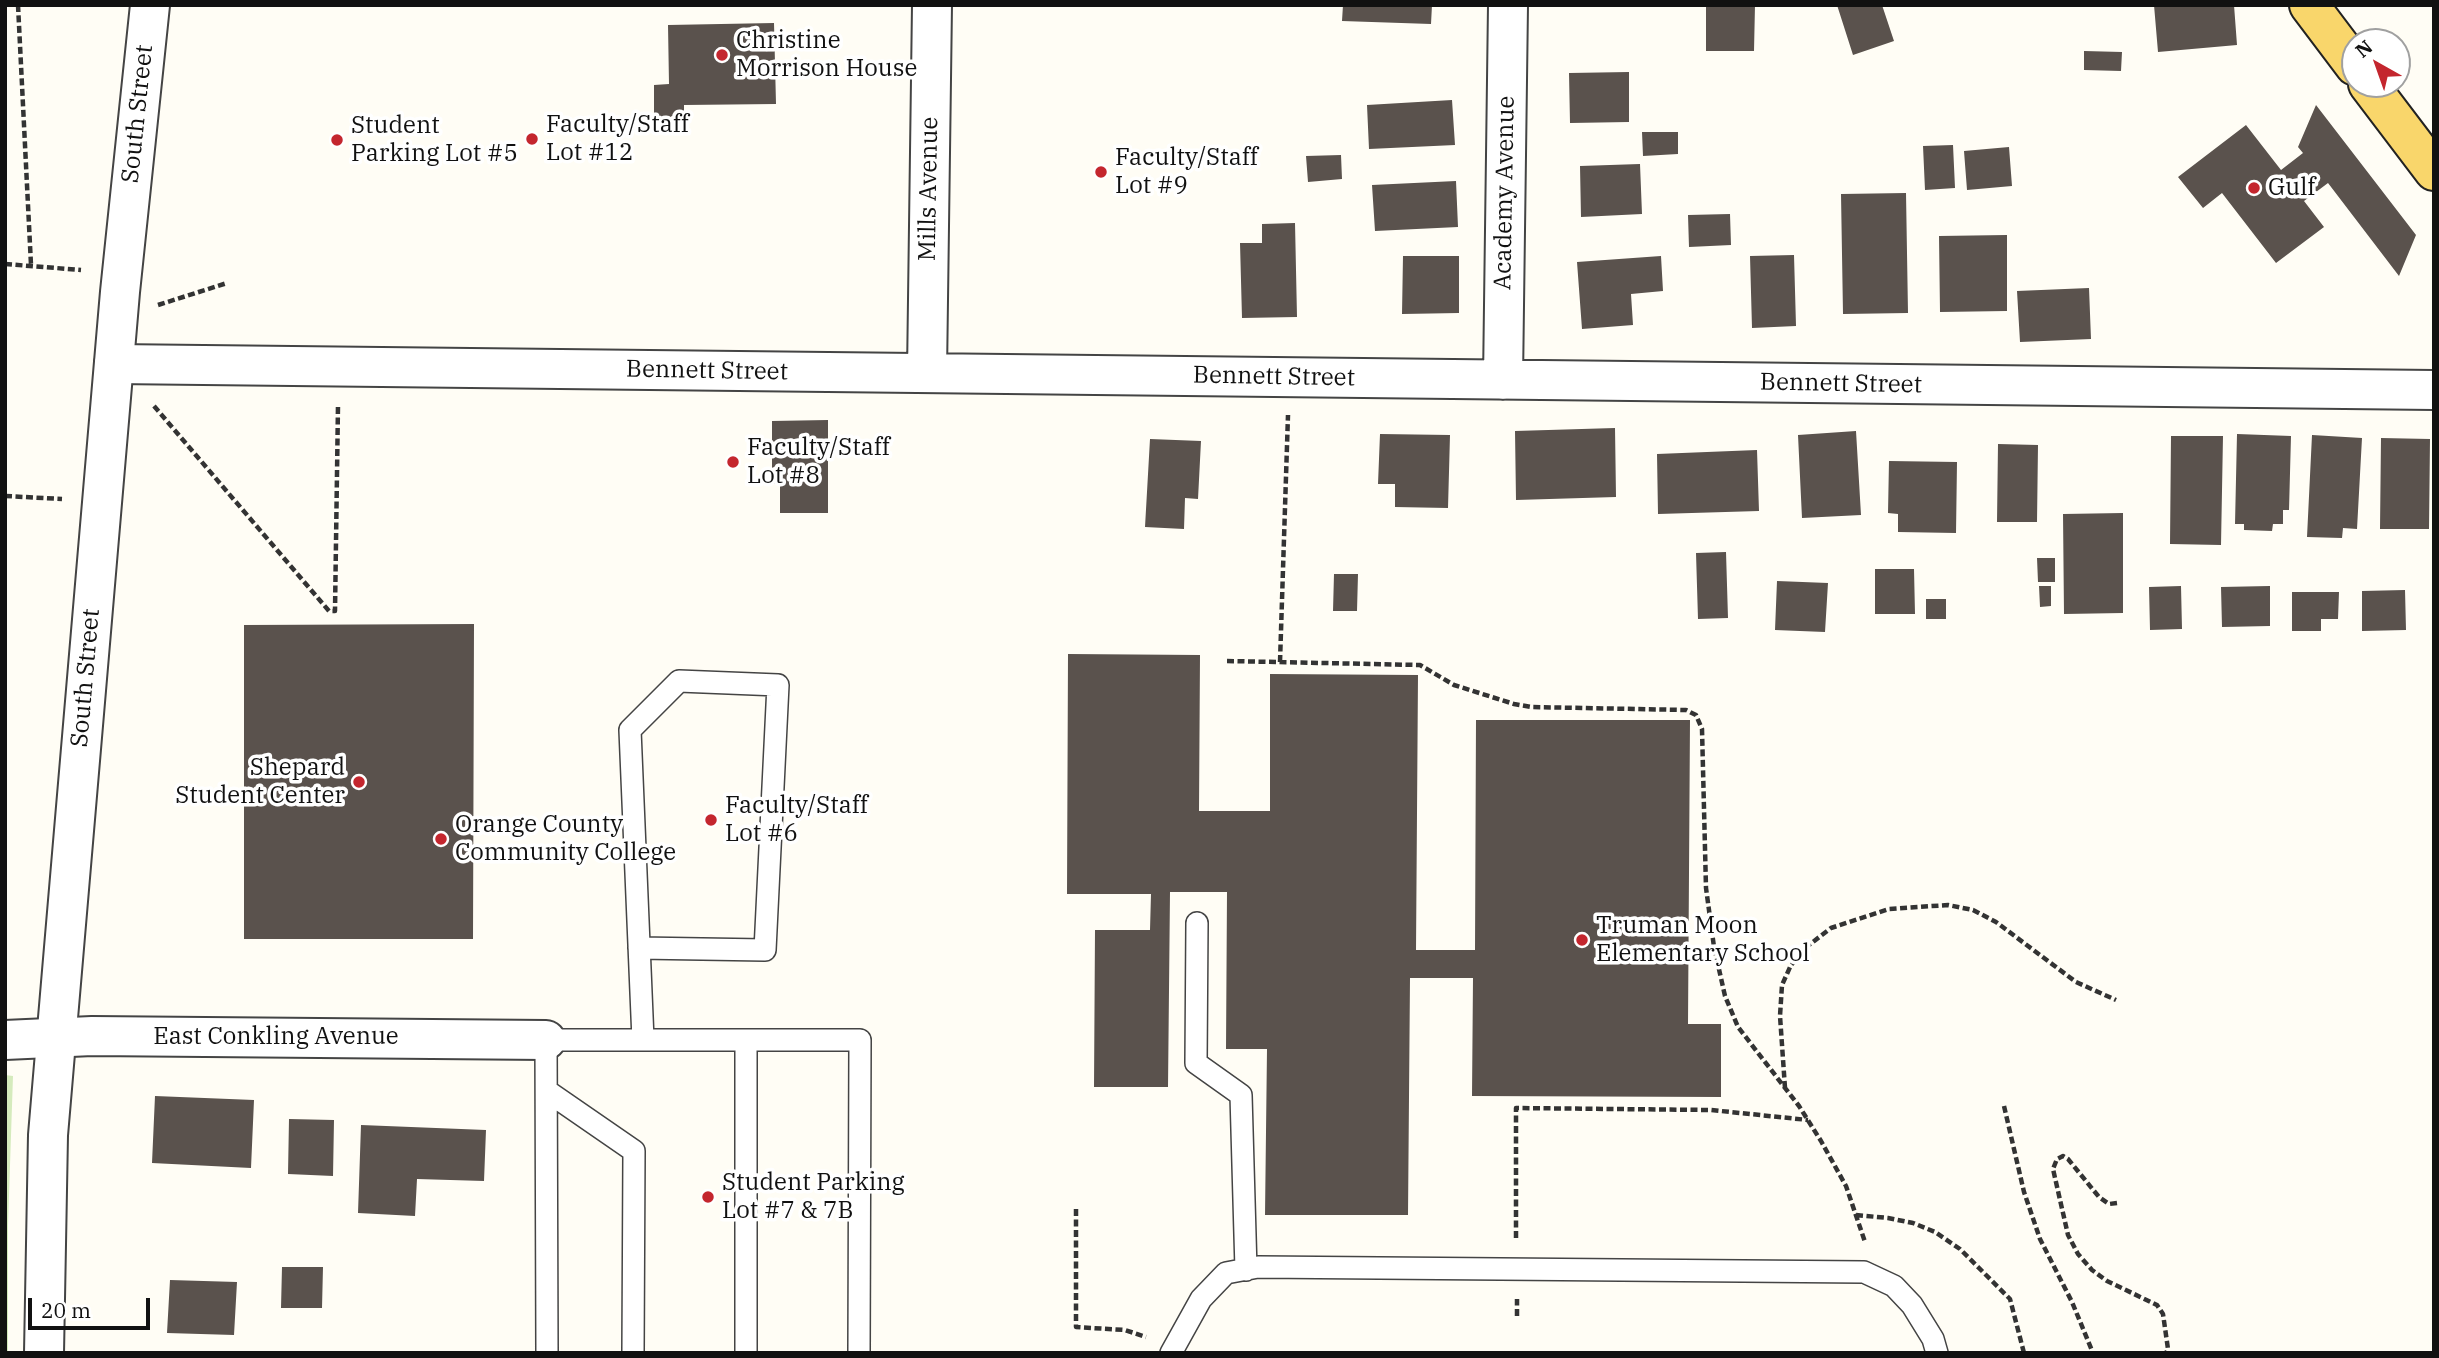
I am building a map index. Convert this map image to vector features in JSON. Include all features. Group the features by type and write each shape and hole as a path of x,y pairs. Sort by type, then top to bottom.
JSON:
{"main road":[{"path":"2309,5 2341,47"},
{"path":"2379,98 2434,171"}],"street":[{"name":"South Street","path":"44,1353 48,1135 56,1037 131,365 150,5"},
{"name":"Mills Avenue","path":"927,373 932,5"},
{"name":"Academy Avenue","path":"1503,380 1508,5"},
{"name":"Bennett Street","path":"131,365 2434,390"},
{"name":"East Conkling Avenue","path":"5,1040 56,1037 546,1040"}],"lane":[{"path":"639,948 765,950 778,685 678,681 630,730 639,948 643,1040"},
{"path":"1197,923 1196,1063 1241,1095 1246,1270"},
{"path":"547,1353 546,1040 860,1040 859,1353"},
{"path":"746,1040 746,1353"},
{"path":"547,1091 634,1151 633,1353"},
{"path":"1171,1353 1201,1299 1226,1273 1258,1267 1864,1272 1894,1286 1912,1305 1933,1339 1937,1353"}],"path":[{"path":"18,5 31,265"},
{"path":"131,365 145,396 329,611 335,611 338,401 352,366"},
{"path":"1280,662 1288,407"},
{"path":"5,496 62,499"},
{"path":"1227,661 1420,666 1454,685 1514,704 1531,707 1686,710 1696,715 1702,729 1706,888 1714,947 1725,996 1738,1027 1808,1120 1846,1186 1865,1243"},
{"path":"1785,1089 1780,1016 1782,985 1791,965 1808,945 1831,928 1889,909 1948,905 1973,911 1996,922 2076,982 2116,1000"},
{"path":"2004,1106 2024,1192 2040,1239 2072,1302 2093,1353"},
{"path":"1517,1315 1516,1108 1711,1110 1808,1120"},
{"path":"2118,1203 2109,1204 2099,1197 2068,1158 2063,1156 2057,1159 2053,1169 2068,1235 2078,1254 2092,1270 2107,1281 2157,1305 2163,1314 2168,1349 2166,1353"},
{"path":"1076,1209 1076,1327 1125,1330 1147,1337"},
{"path":"1856,1215 1888,1217 1913,1223 1935,1232 1960,1249 2010,1299 2024,1353"}],"green space":[{"path":"5,1075 13,1076 8,1225 8,1353 5,1353"}],"building":[{"path":"1343,5 1432,5 1431,24 1342,21"},
{"path":"1706,5 1755,5 1754,51 1706,51"},
{"path":"1837,5 1882,5 1894,41 1853,55"},
{"path":"2154,5 2234,5 2237,45 2158,52"},
{"name":"Christine Morrison House","path":"774,23 776,104 684,105 684,122 654,122 654,85 669,84 668,25"},
{"path":"2084,51 2122,52 2121,71 2084,70"},
{"path":"1629,72 1629,122 1570,123 1569,73"},
{"path":"1452,100 1455,145 1369,149 1367,105"},
{"name":"Gulf","path":"2316,105 2416,235 2399,276 2328,183 2304,201 2324,227 2276,263 2222,193 2203,208 2178,177 2246,125 2281,170 2303,153 2298,147"},
{"path":"1642,132 1678,132 1678,154 1643,156"},
{"path":"1953,145 1955,188 1925,190 1923,146"},
{"path":"2009,147 2012,186 1967,190 1964,151"},
{"path":"1341,155 1342,179 1308,182 1306,156"},
{"path":"1640,164 1642,214 1581,217 1580,166"},
{"path":"1456,181 1458,227 1375,231 1372,185"},
{"path":"1906,193 1908,313 1843,314 1841,194"},
{"path":"1730,214 1731,245 1689,247 1688,215"},
{"path":"1295,223 1297,317 1242,318 1240,243 1262,243 1262,224"},
{"path":"2007,235 2007,311 1940,312 1939,236"},
{"path":"1794,255 1796,326 1752,328 1750,256"},
{"path":"1403,256 1459,256 1459,313 1402,314"},
{"path":"1661,256 1663,291 1631,294 1633,325 1582,329 1577,262"},
{"path":"2089,288 2091,339 2020,342 2017,291"},
{"path":"828,420 828,513 780,513 780,483 772,484 772,421"},
{"path":"1615,428 1616,497 1516,500 1515,431"},
{"path":"1856,431 1861,515 1802,518 1798,435"},
{"path":"1380,434 1450,435 1448,508 1395,507 1395,484 1378,484"},
{"path":"2237,434 2291,436 2289,510 2283,510 2283,524 2273,524 2272,531 2244,530 2244,524 2235,524"},
{"path":"2312,435 2362,438 2357,529 2343,528 2342,538 2307,537"},
{"path":"2171,436 2223,436 2221,545 2170,544"},
{"path":"2381,438 2430,439 2429,529 2380,529"},
{"path":"1150,439 1201,441 1198,499 1185,498 1184,529 1145,527"},
{"path":"1998,444 2038,445 2037,522 1997,522"},
{"path":"1757,450 1759,511 1658,514 1657,454"},
{"path":"1889,461 1957,462 1956,533 1898,532 1898,514 1888,513"},
{"path":"2123,513 2123,613 2064,614 2063,514"},
{"path":"1726,552 1728,618 1698,619 1696,553"},
{"path":"2037,558 2055,558 2055,582 2038,582"},
{"path":"1875,569 1914,569 1915,614 1875,614"},
{"path":"1334,574 1358,574 1357,611 1333,611"},
{"path":"1777,581 1828,583 1825,632 1775,630"},
{"path":"2039,586 2051,586 2051,606 2040,607"},
{"path":"2181,586 2182,629 2150,630 2149,587"},
{"path":"2270,586 2270,626 2222,627 2221,587"},
{"path":"2405,590 2406,630 2362,631 2362,591"},
{"path":"2292,592 2339,592 2338,619 2321,619 2321,631 2292,631"},
{"path":"1926,599 1946,599 1946,619 1926,619"},
{"name":"Shepard Student Center","path":"474,624 473,939 244,939 244,625"},
{"name":"Truman Moon Elementary School","path":"1068,654 1200,655 1199,811 1270,811 1270,674 1418,675 1416,950 1475,950 1476,720 1690,720 1688,1024 1721,1024 1721,1097 1472,1096 1473,978 1410,978 1408,1215 1265,1215 1267,1049 1226,1049 1227,892 1170,892 1168,1087 1094,1087 1095,930 1150,930 1151,894 1067,894"},
{"path":"155,1096 254,1100 251,1168 152,1163"},
{"path":"289,1119 334,1120 333,1176 288,1174"},
{"path":"361,1125 486,1130 484,1181 417,1179 415,1216 358,1213"},
{"path":"282,1267 323,1267 322,1308 281,1308"},
{"path":"170,1280 237,1282 234,1335 167,1333"}],"place":[{"name":"Christine Morrison House","path":"722,55"},
{"name":"Faculty/Staff Lot #12","path":"532,139"},
{"name":"Student Parking Lot #5","path":"337,140"},
{"name":"Faculty/Staff Lot #9","path":"1101,172"},
{"name":"Gulf","path":"2254,188"},
{"name":"Faculty/Staff Lot #8","path":"733,462"},
{"name":"Shepard Student Center","path":"359,782"},
{"name":"Faculty/Staff Lot #6","path":"711,820"},
{"name":"Orange County Community College","path":"441,839"},
{"name":"Truman Moon Elementary School","path":"1582,940"},
{"name":"Student Parking Lot #7 & 7B","path":"708,1197"}]}
